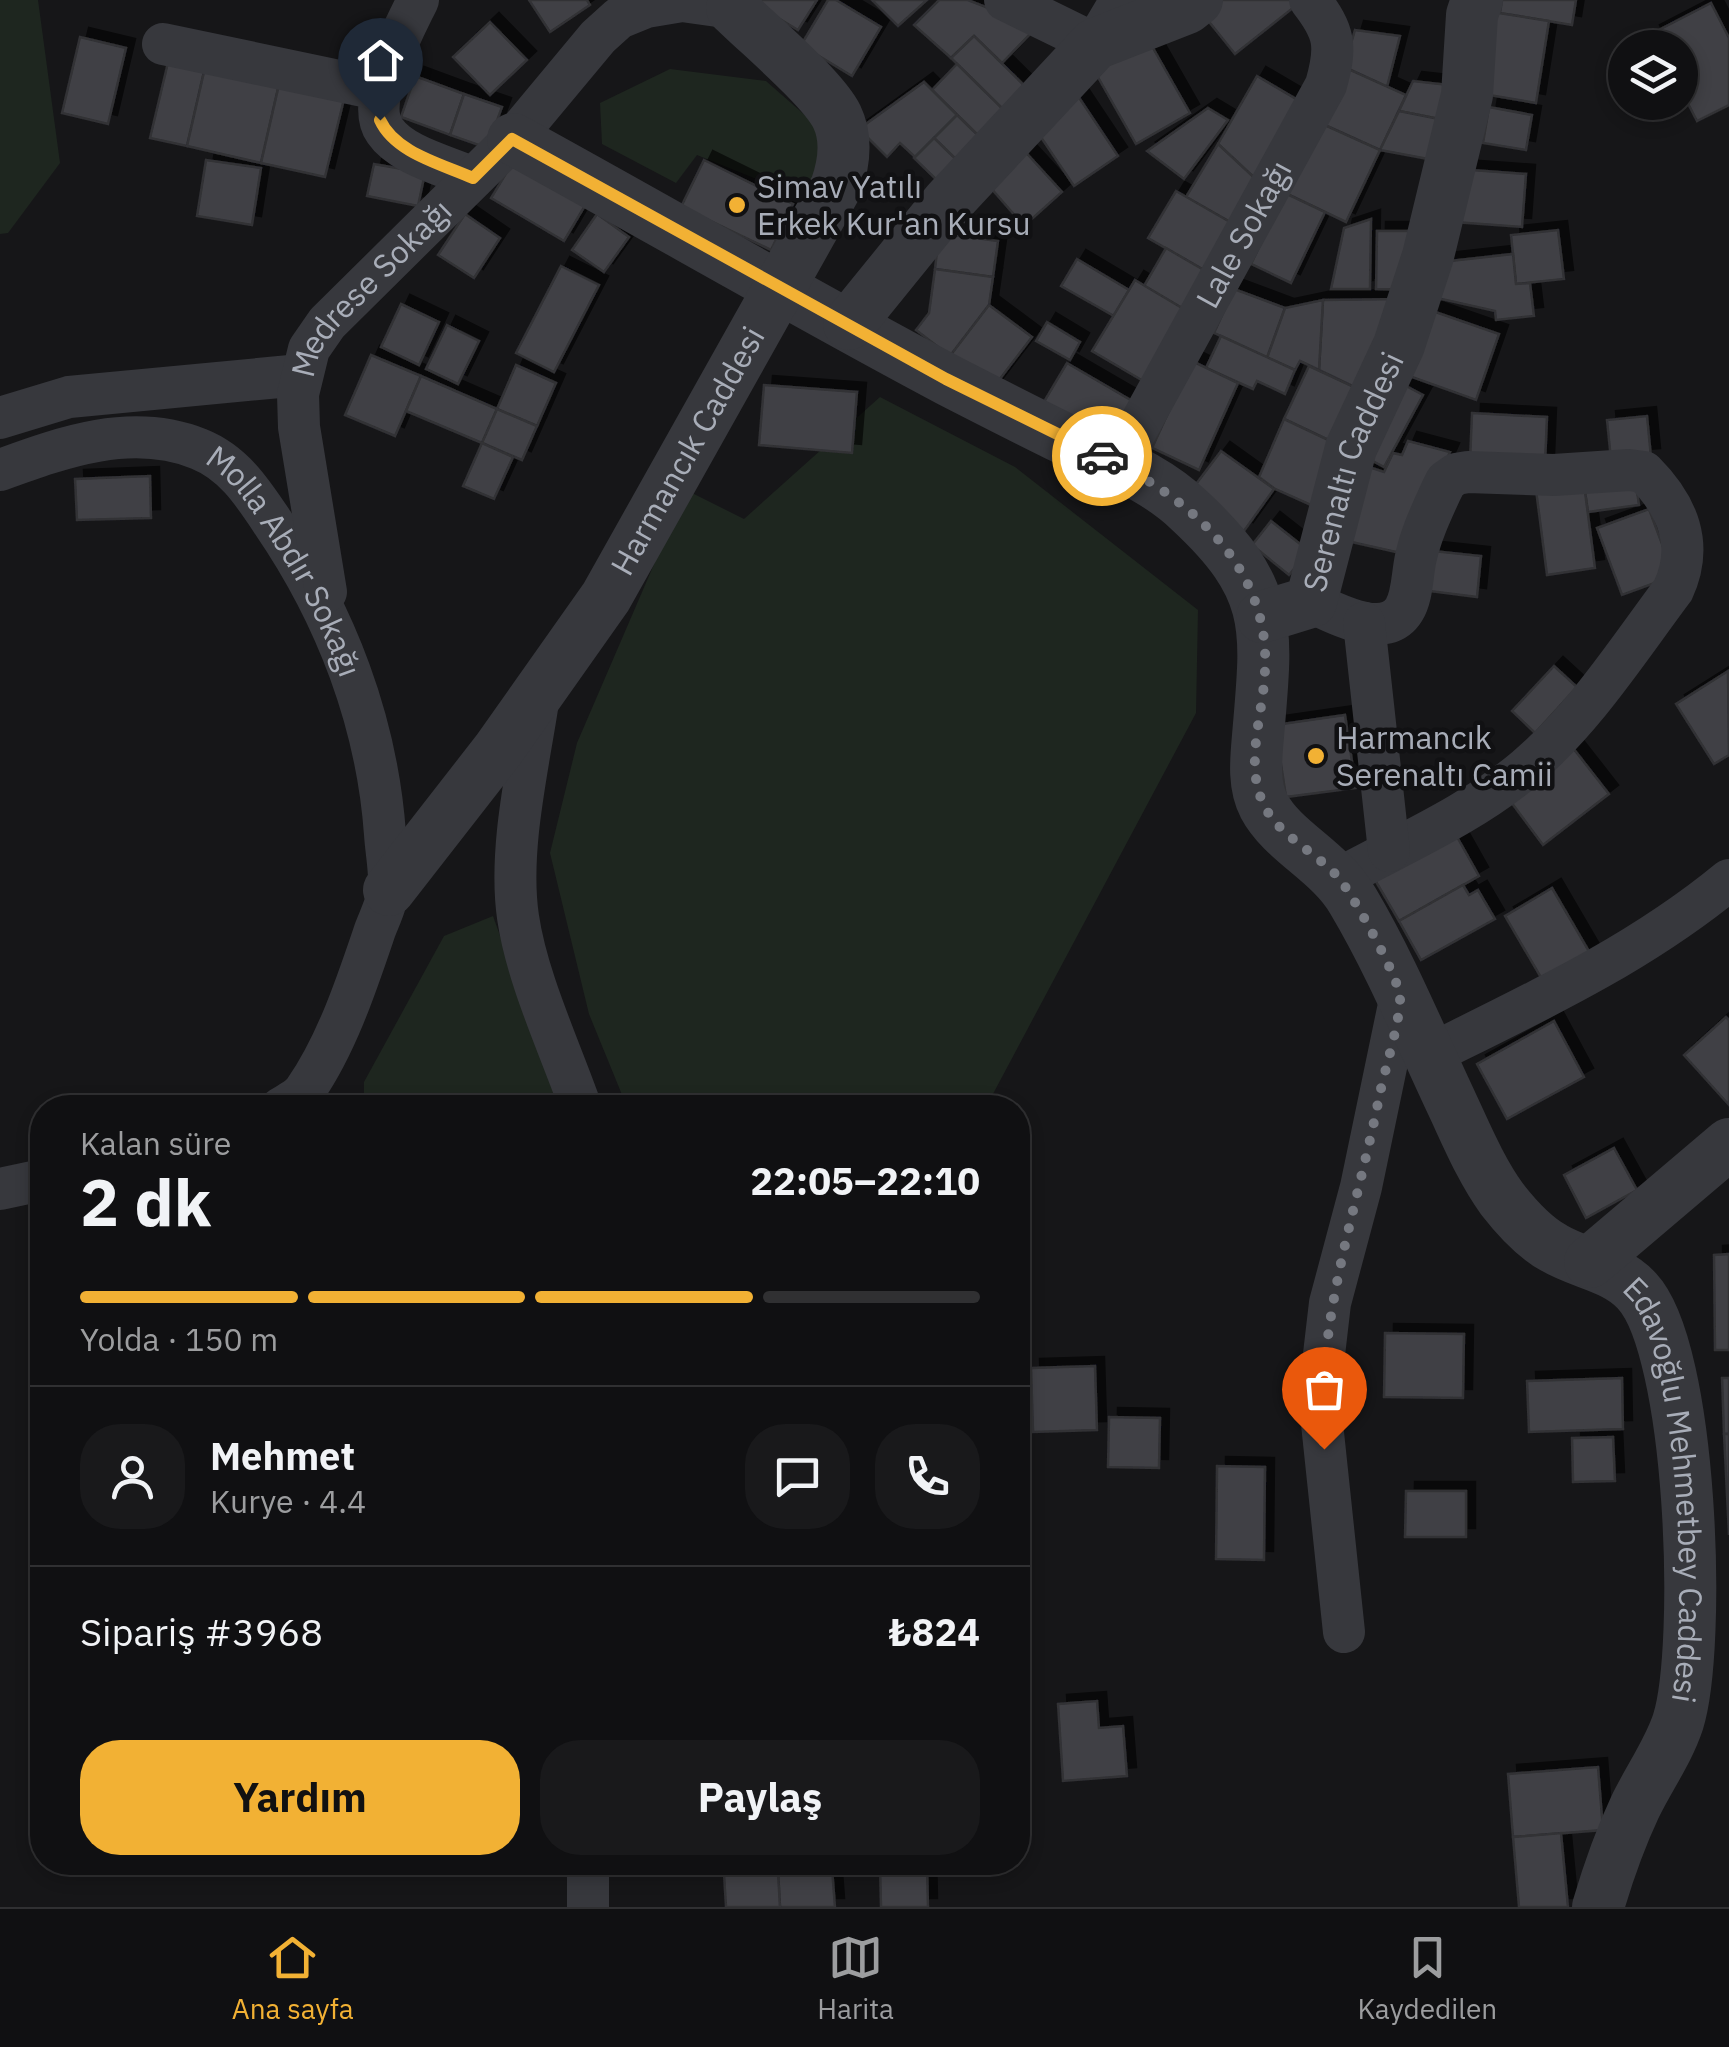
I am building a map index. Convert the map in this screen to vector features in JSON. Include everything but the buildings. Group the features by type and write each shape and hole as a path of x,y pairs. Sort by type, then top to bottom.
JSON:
{"street":[{"path":"418,0 382,90 380,120 385,132 400,145 473,178"},
{"path":"1005,0 1095,44 1187,8 1197,0"},
{"path":"849,324 948,202 1095,44 1121,0"},
{"name":"Lale Sokağı","path":"1118,464 1326,85 1334,46 1331,32 1310,0"},
{"name":"Serenaltı Caddesi","path":"512,139 946,379 1118,464 1175,497 1205,526 1247,578 1286,610 1399,345 1428,256 1467,95 1476,0"},
{"name":"Medrese Sokağı","path":"331,622 299,427 301,374 309,350 327,323 512,139 598,37 619,18 646,7 682,1 734,4"},
{"name":"Harmancık Caddesi","path":"389,890 539,695 606,596 836,187 843,166 844,142 836,116 734,4"},
{"path":"163,44 382,90"},
{"path":"0,418 69,397 301,374"},
{"name":"Molla Abdır Sokağı","path":"0,470 49,452 114,437 174,440 224,461 249,488 296,556 331,622 352,673 383,804 389,890"},
{"path":"1286,610 1364,623 1398,617 1406,607 1426,523 1446,481 1456,474 1554,476 1644,472 1663,496 1681,530 1682,571 1673,590 1561,733 1497,790 1340,878"},
{"name":"Edavoğlu Mehmetbey Caddesi","path":"1286,610 1266,668 1256,760 1264,805 1276,822 1340,878 1500,1196 1523,1223 1553,1248 1615,1274 1636,1290 1661,1330 1679,1430 1690,1560 1686,1690 1677,1726 1617,1847 1598,1907"},
{"path":"1364,623 1389,851"},
{"path":"539,695 519,844 518,919 576,1095"},
{"path":"1429,1056 1594,974 1663,931 1729,880"},
{"path":"301,1095 351,1002 389,890"},
{"path":"1344,1632 1324,1449 1323,1362 1330,1303 1361,1187 1400,995"},
{"path":"1590,1262 1729,1144"},
{"path":"0,1190 30,1183"},
{"path":"588,1875 588,1907"}],"shaded area":[{"path":"0,0 38,0 60,163 8,233 0,234"},
{"path":"670,69 766,81 823,131 824,168 796,195 697,155 676,183 602,144 600,103"},
{"path":"880,397 1015,467 1198,610 1196,713 992,1095 622,1095 589,1014 550,853 577,743 686,490 744,519"},
{"path":"493,916 557,1095 364,1095 364,1082 444,936"}],"way so far":[{"path":"1102,456 1152,480 1175,497 1224,547 1247,578 1262,617 1266,668 1256,760 1264,805 1276,822 1340,878 1400,995 1361,1187 1330,1303 1323,1362 1324,1449"}],"place":[{"name":"Simav Yatılı Erkek Kur'an Kursu","path":"737,205"},
{"name":"Harmancık Serenaltı Camii","path":"1316,756"}],"route":[{"path":"380,120 385,132 400,145 473,178 512,139 946,379 1102,456"}]}
